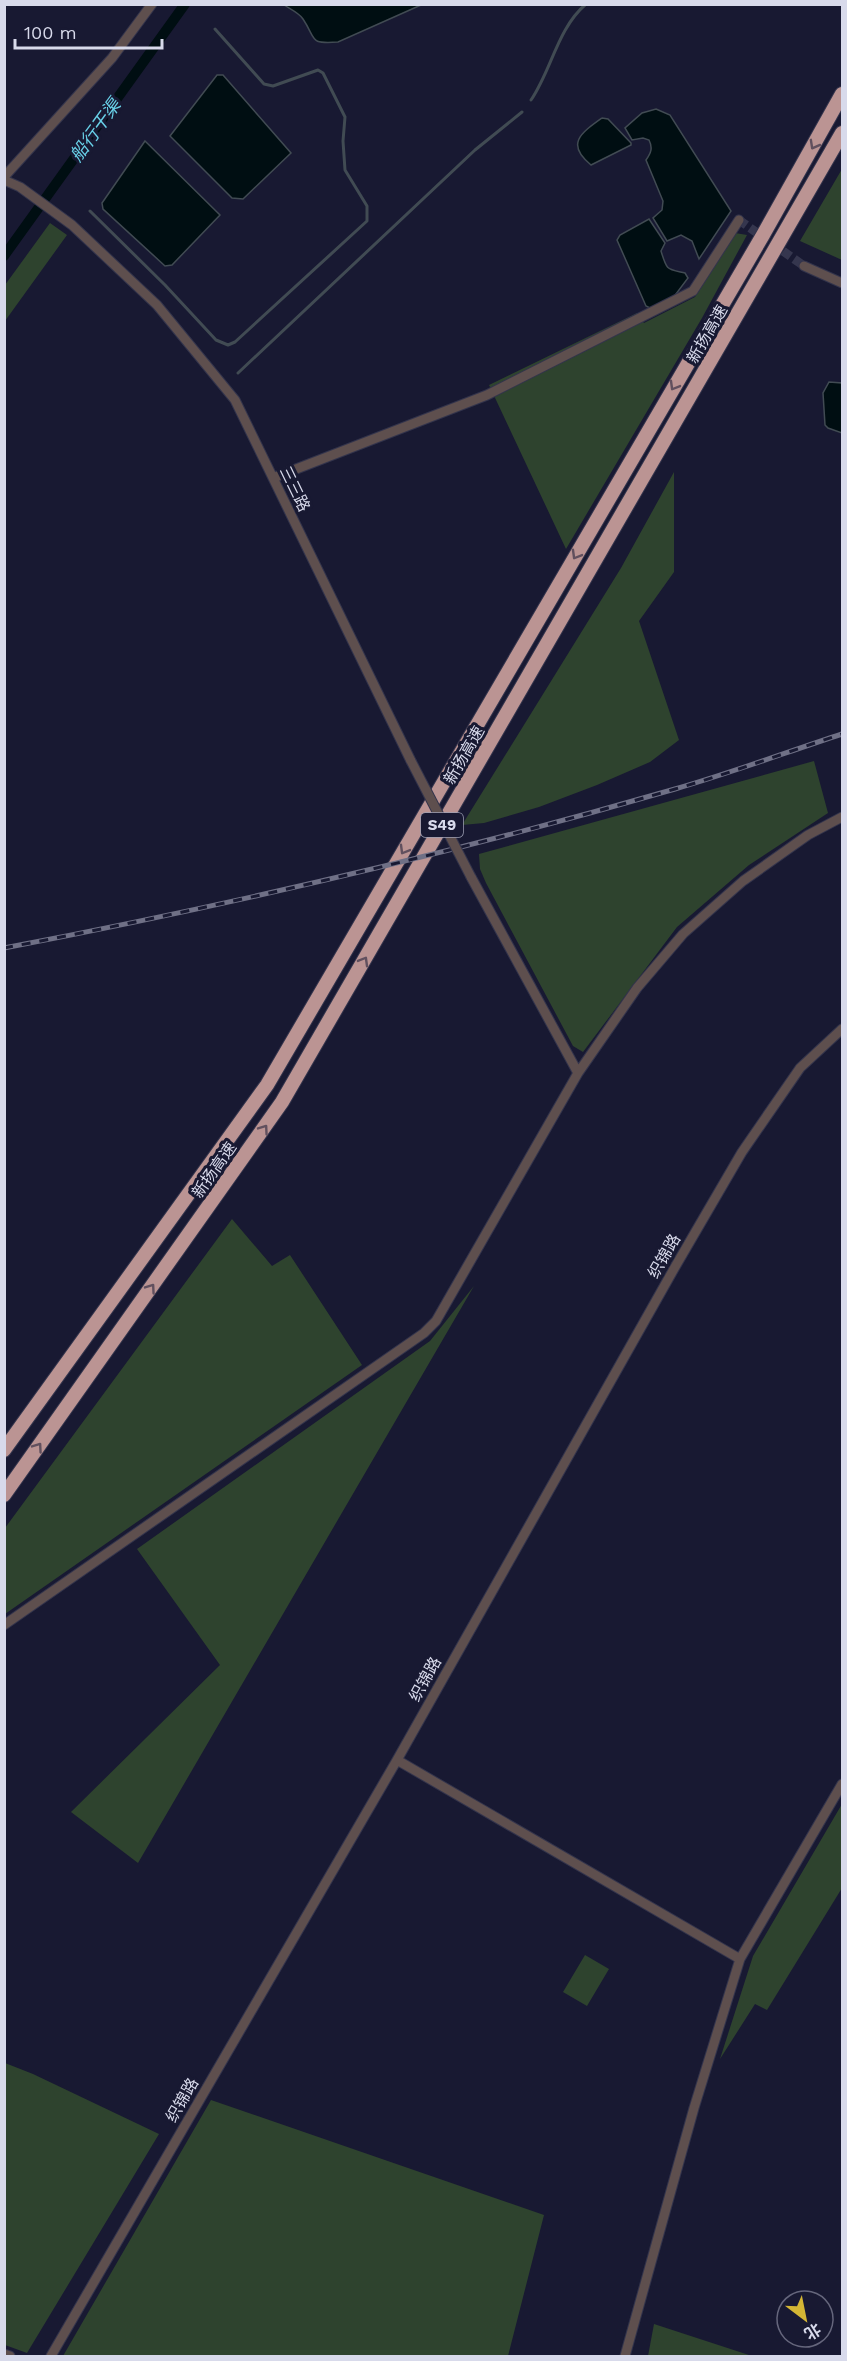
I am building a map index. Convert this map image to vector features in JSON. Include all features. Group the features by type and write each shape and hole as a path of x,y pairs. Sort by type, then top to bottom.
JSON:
{"highway":[{"name":"新扬高速","path":"4,1450 267,1085 751,256 842,94"},
{"name":"新扬高速","path":"4,1495 282,1102 843,133"}],"street":[{"path":"4,179 112,58 153,4"},
{"name":"三三路","path":"4,179 20,187 72,225 164,313 235,400 411,761 471,878 578,1073"},
{"path":"273,478 487,394 693,291 739,219"},
{"path":"804,266 843,283"},
{"path":"4,1625 424,1333 436,1321 578,1073 638,988 683,934 742,881 808,835 843,817"},
{"name":"织锦路","path":"51,2356 397,1760 742,1152 801,1068 843,1029"},
{"path":"397,1760 741,1959"},
{"path":"625,2356 692,2114 741,1959 843,1784"},
{"path":"4,2354 10,2356"}],"green space":[{"path":"842,169 842,260 800,241"},
{"path":"50,223 67,235 5,321 5,285"},
{"path":"735,233 747,235 702,318 566,549 489,385 637,313 644,323 695,297"},
{"path":"674,472 674,572 639,621 679,740 650,762 597,785 539,807 484,823 462,825 621,568"},
{"path":"814,761 828,813 749,865 677,927 583,1052 573,1046 486,883 480,869 479,854"},
{"path":"232,1219 272,1266 290,1255 362,1365 5,1614 5,1528"},
{"path":"474,1286 138,1863 71,1812 220,1665 137,1549 430,1341"},
{"path":"842,1804 842,1888 767,2010 755,2004 720,2059 753,1956"},
{"path":"585,1955 609,1969 587,2006 563,1992"},
{"path":"5,2063 159,2134 27,2353 5,2345"},
{"path":"211,2100 544,2215 508,2356 63,2356"},
{"path":"654,2324 752,2356 648,2356"}],"shaded area":[{"path":"284,5 421,5 338,42 322,42 314,39 301,17"},
{"path":"217,75 223,75 291,153 243,199 232,198 170,136"},
{"path":"656,109 670,115 731,211 699,259 692,241 681,235 667,241 653,218 662,210 663,201 646,160 651,146 649,140 643,138 632,140 625,128 642,113"},
{"path":"602,118 608,119 631,145 591,165 579,151 579,139"},
{"path":"145,141 220,215 172,265 165,266 103,209 102,203"},
{"path":"649,219 665,243 661,251 666,266 671,270 685,273 688,278 673,298 652,309 646,306 617,240 620,235"},
{"path":"829,382 842,383 842,433 825,425 823,393"}],"waterway":[{"name":"船行干渠","path":"4,256 185,4"},
{"path":"531,100 561,37 576,14 586,4"},
{"path":"90,211 165,285 216,340 228,345 235,342 367,221 367,206 345,170 343,141 345,117 323,73 318,70 273,86 264,84 215,29"},
{"path":"238,373 475,150 522,112"}],"tunnel":[{"path":"739,220 804,266"}],"railway":[{"path":"4,948 257,896 509,835 696,783 842,734"}]}
